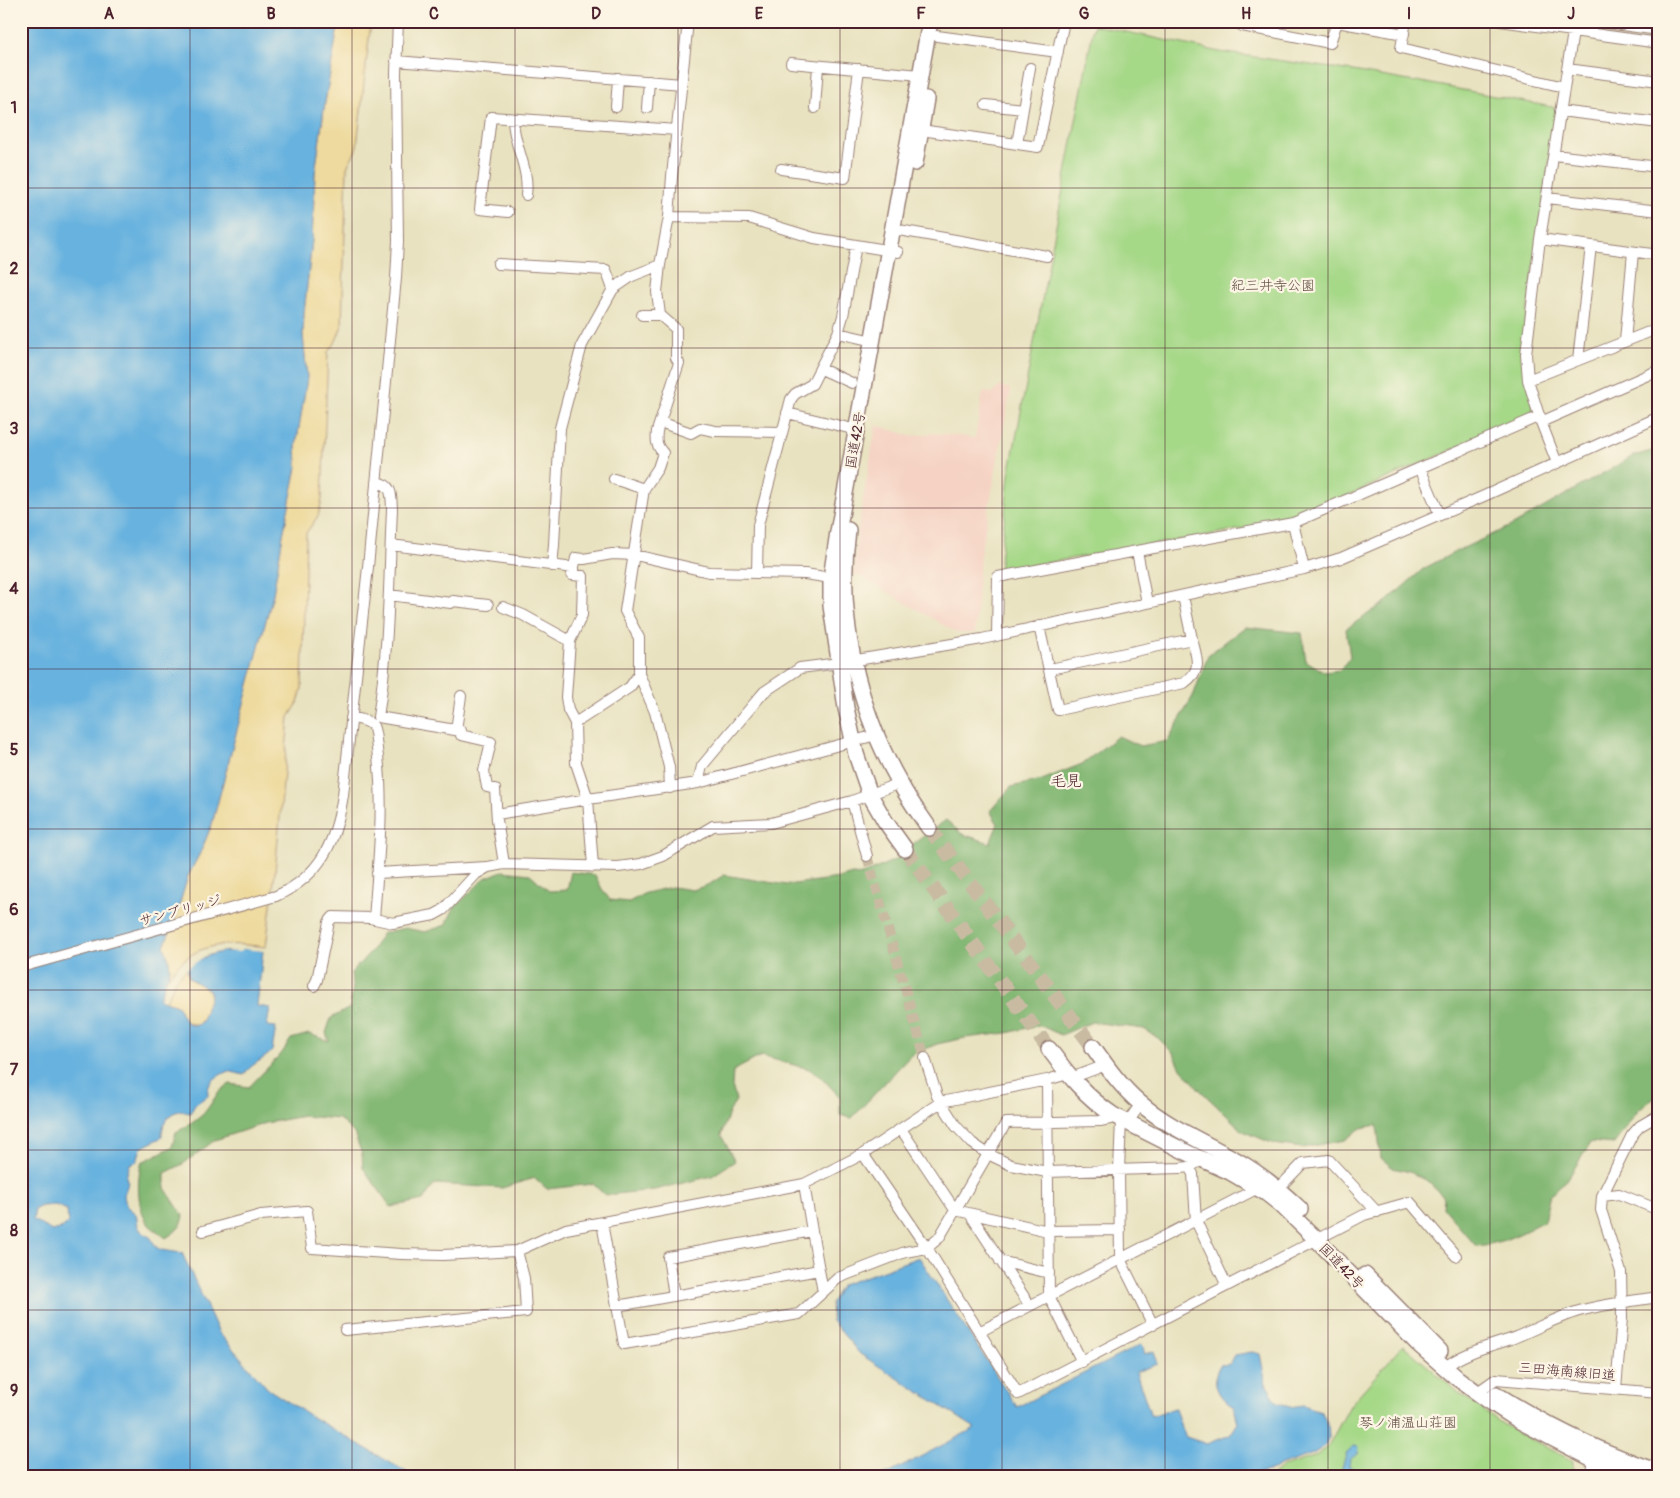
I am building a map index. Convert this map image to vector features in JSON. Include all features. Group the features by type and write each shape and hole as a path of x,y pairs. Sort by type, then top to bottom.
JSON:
{"highway":[{"name":"国道42号","path":"898,230 920,75 930,21"},
{"name":"国道42号","path":"929,828 900,783 876,735 865,704 846,662 831,606 832,578 873,341 921,130 938,29"},
{"name":"国道42号","path":"893,252 847,532 845,596 848,630 846,708 856,754 870,795 889,828 905,850"},
{"name":"国道42号","path":"1093,1047 1124,1087 1141,1104 1173,1126 1256,1172 1278,1189 1390,1316 1448,1365 1522,1422 1594,1452 1659,1472"},
{"name":"国道42号","path":"1049,1049 1069,1076 1087,1095 1120,1119 1230,1172 1258,1188 1321,1238"},
{"name":"国道42号","path":"1594,1452 1640,1477"}],"street":[{"name":"サンブリッジ","path":"21,967 276,896 306,878 316,869 328,848 341,808 352,718 396,278 398,241 396,61 398,21"},
{"path":"660,315 658,292 660,265 669,217 688,21"},
{"path":"921,130 1038,147 1064,21"},
{"path":"1406,21 1402,48 1564,87"},
{"path":"1500,21 1659,43"},
{"path":"1592,21 1659,30"},
{"path":"1242,26 1330,43 1337,22 1404,34"},
{"path":"938,29 1058,52"},
{"path":"1557,463 1540,419 1528,380 1526,354 1540,239 1573,32"},
{"path":"396,61 682,84"},
{"path":"791,63 920,75"},
{"path":"815,108 818,66"},
{"path":"1017,144 1030,68"},
{"path":"781,169 845,178 858,69"},
{"path":"1567,69 1659,81"},
{"path":"616,107 618,78"},
{"path":"647,108 649,81"},
{"path":"986,105 1023,109"},
{"path":"1560,111 1659,123"},
{"path":"508,212 480,209 491,117 677,130"},
{"path":"513,119 514,137 525,171 526,195"},
{"path":"1554,154 1659,167"},
{"path":"1547,198 1659,211"},
{"path":"669,217 749,218 814,238 893,252"},
{"path":"898,230 1046,256"},
{"path":"1540,239 1659,255"},
{"path":"757,573 758,525 772,475 781,432 791,399 795,394 812,384 838,333 856,245"},
{"path":"1578,360 1591,246"},
{"path":"1625,341 1633,252"},
{"path":"498,264 606,270 613,289"},
{"path":"552,566 560,428 582,345 613,289 632,276 660,265"},
{"path":"642,315 660,315 676,329 676,358 679,363 660,422 656,441 663,454 658,468 644,489 625,611 639,638 639,674 655,712 669,767 670,788"},
{"path":"1528,380 1659,328"},
{"path":"838,333 873,341"},
{"path":"821,369 852,383"},
{"path":"997,635 998,577 1293,523 1420,468 1659,370"},
{"path":"787,413 857,430"},
{"path":"698,783 702,766 764,692 796,669 997,635 1304,569 1341,558 1659,417"},
{"path":"660,422 691,433 700,428 781,432"},
{"path":"1420,468 1440,515"},
{"path":"614,479 644,489"},
{"path":"374,919 378,873 380,782 375,721 386,664 392,509 390,489 386,485 376,482"},
{"path":"1293,523 1304,569"},
{"path":"391,545 574,568"},
{"path":"1138,551 1147,603"},
{"path":"593,867 588,798 576,763 575,723 568,710 566,697 570,642 582,615 583,576 572,575 576,558 584,559 612,554 635,555 709,572 805,574 832,578"},
{"path":"389,595 451,604 453,601 488,605"},
{"path":"1039,626 1058,710 1068,708 1184,683 1194,677 1198,663 1183,596"},
{"path":"503,607 524,615 570,642"},
{"path":"1050,669 1192,639"},
{"path":"575,723 630,687 639,674"},
{"path":"456,730 461,696"},
{"path":"352,718 456,730 461,731 461,735 491,742 484,771 487,787 495,789 504,864"},
{"path":"497,814 552,806 588,798 698,783 876,735"},
{"path":"378,873 504,864 593,867 618,867 641,864 663,856 713,826 771,823 852,801 900,783"},
{"path":"852,801 867,856"},
{"path":"314,986 317,980 330,919 336,916 374,919 393,923 434,915 443,910 476,874 488,866"},
{"path":"925,1058 939,1099 961,1131 972,1143 988,1154 1011,1165 1047,1172 1189,1166 1220,1152"},
{"path":"203,1231 261,1215 307,1211 312,1248 409,1254 517,1251 566,1229 804,1184 863,1154 901,1129 939,1099 1069,1076 1106,1065"},
{"path":"1047,1080 1049,1296 1082,1362"},
{"path":"602,1223 624,1344 798,1314 838,1278 905,1252 926,1248 938,1238 1006,1123 1120,1119 1141,1104"},
{"path":"1616,1389 1622,1303 1621,1272 1601,1210 1602,1196 1632,1135 1640,1126 1659,1115"},
{"path":"1120,1119 1120,1259 1154,1325"},
{"path":"901,1129 955,1210 1048,1231 1120,1230"},
{"path":"863,1154 926,1248 1018,1394 1364,1216 1410,1202 1456,1256"},
{"path":"1278,1189 1303,1164 1328,1160 1377,1212"},
{"path":"1189,1166 1193,1174 1196,1221 1227,1286"},
{"path":"804,1184 823,1292"},
{"path":"979,1332 1258,1188"},
{"path":"1602,1196 1619,1194 1659,1210"},
{"path":"970,1214 1030,1306"},
{"path":"674,1296 668,1257 812,1231"},
{"path":"345,1330 526,1312 524,1278 517,1251"},
{"path":"1000,1261 1049,1272"},
{"path":"616,1306 819,1270"},
{"path":"1448,1365 1463,1355 1513,1338 1580,1311 1659,1297"},
{"name":"三田海南線旧道","path":"1480,1390 1496,1379 1659,1394"},
{"path":"1592,1477 1594,1452"}],"shaded area":[{"path":"1000,386 1011,389 980,555 975,633 957,633 860,576 854,575 857,536 876,425 911,436 934,433 975,438 983,392 993,393"}],"green space":[{"name":"紀三井寺公園","path":"1094,25 1220,52 1416,81 1557,108 1523,342 1534,414 1283,522 999,571 1009,475"},
{"path":"1659,449 1659,1095 1639,1109 1614,1144 1591,1142 1567,1180 1550,1194 1544,1221 1528,1230 1503,1240 1476,1246 1443,1208 1444,1197 1426,1180 1410,1172 1393,1168 1381,1158 1377,1125 1361,1128 1345,1140 1302,1148 1274,1144 1243,1131 1201,1091 1180,1067 1174,1054 1158,1038 1144,1029 1092,1022 1061,1035 1039,1025 1007,1033 965,1038 937,1044 911,1055 852,1118 840,1115 840,1097 821,1077 809,1069 761,1056 733,1071 732,1086 736,1100 721,1135 735,1161 712,1176 654,1190 605,1195 593,1184 547,1189 535,1178 502,1188 435,1184 423,1200 391,1207 363,1168 362,1154 354,1133 339,1119 303,1116 266,1123 215,1140 183,1164 165,1173 165,1188 184,1217 177,1229 166,1238 150,1226 142,1213 138,1186 142,1162 172,1147 176,1132 200,1117 217,1094 224,1088 230,1084 249,1087 282,1053 291,1039 309,1034 329,1041 326,1033 331,1018 350,1008 353,988 351,973 372,950 383,933 405,928 425,932 446,925 454,908 485,878 502,871 530,874 549,891 567,890 571,872 595,875 610,900 629,902 645,893 672,887 693,890 710,884 724,875 787,885 839,878 852,874 862,875 901,857 913,844 946,820 962,834 990,843 998,824 990,811 1011,787 1042,780 1082,764 1118,736 1140,746 1168,741 1194,694 1208,655 1245,627 1302,633 1306,661 1325,672 1340,670 1350,657 1346,629 1387,601 1423,569 1513,525 1633,456"},
{"name":"琴ノ浦温山荘園","path":"1403,1345 1459,1393 1504,1425 1573,1461 1572,1477 1263,1477 1272,1475 1283,1467 1314,1457 1327,1448 1351,1404"}],"sand":[{"path":"339,21 371,21 357,146 347,168 342,326 335,343 328,352 322,499 318,516 306,533 302,688 298,703 289,717 266,947 224,945 200,950 178,965 168,977 170,969 164,946 175,919 188,876 212,824 273,594 297,467 296,446 307,378 303,335 312,240 315,173"},
{"path":"187,968 189,978 210,991 207,1010 203,1019 197,1025 186,1022 177,1005 166,1001 176,980"}],"water":[{"path":"21,21 339,21 315,173 312,240 303,335 307,378 296,446 297,467 273,594 212,824 188,876 175,919 164,946 170,969 159,999 177,1005 186,1022 191,1025 197,1025 202,1021 210,991 189,978 187,968 204,957 216,953 245,949 263,951 257,1006 270,1008 267,1026 276,1027 272,1051 244,1075 228,1071 216,1078 210,1084 208,1096 196,1105 191,1113 179,1111 172,1114 164,1124 162,1137 141,1148 137,1161 130,1164 126,1177 128,1183 124,1195 126,1206 136,1214 141,1231 151,1238 156,1247 161,1250 182,1253 219,1333 268,1389 415,1477 21,1477","holes":["55,1205 67,1210 68,1223 63,1228 52,1231 33,1220 35,1209 42,1206"]},
{"path":"919,1257 1017,1407 1142,1344 1145,1354 1154,1351 1158,1364 1136,1372 1151,1416 1175,1408 1186,1437 1207,1444 1230,1435 1238,1423 1234,1407 1224,1399 1217,1389 1217,1371 1220,1365 1230,1364 1235,1355 1252,1352 1260,1354 1266,1384 1277,1402 1290,1407 1303,1405 1321,1411 1328,1425 1329,1436 1325,1446 1313,1454 1273,1470 1251,1474 1249,1477 874,1477 888,1474 975,1428 860,1354 832,1321 831,1303 842,1285"},
{"path":"1354,1446 1359,1447 1358,1454 1350,1459 1349,1466 1367,1477 1345,1477 1341,1471 1347,1452"}],"pier":[{"path":"244,946 264,948 263,951 244,949 239,952 215,952 205,956 185,970 185,966 204,953 226,948 238,949"}],"tunnel":[{"path":"929,828 1093,1047"},
{"path":"905,849 1049,1049"},
{"path":"867,856 925,1058"}],"district":[{"name":"毛見","path":"1066,780"}]}
